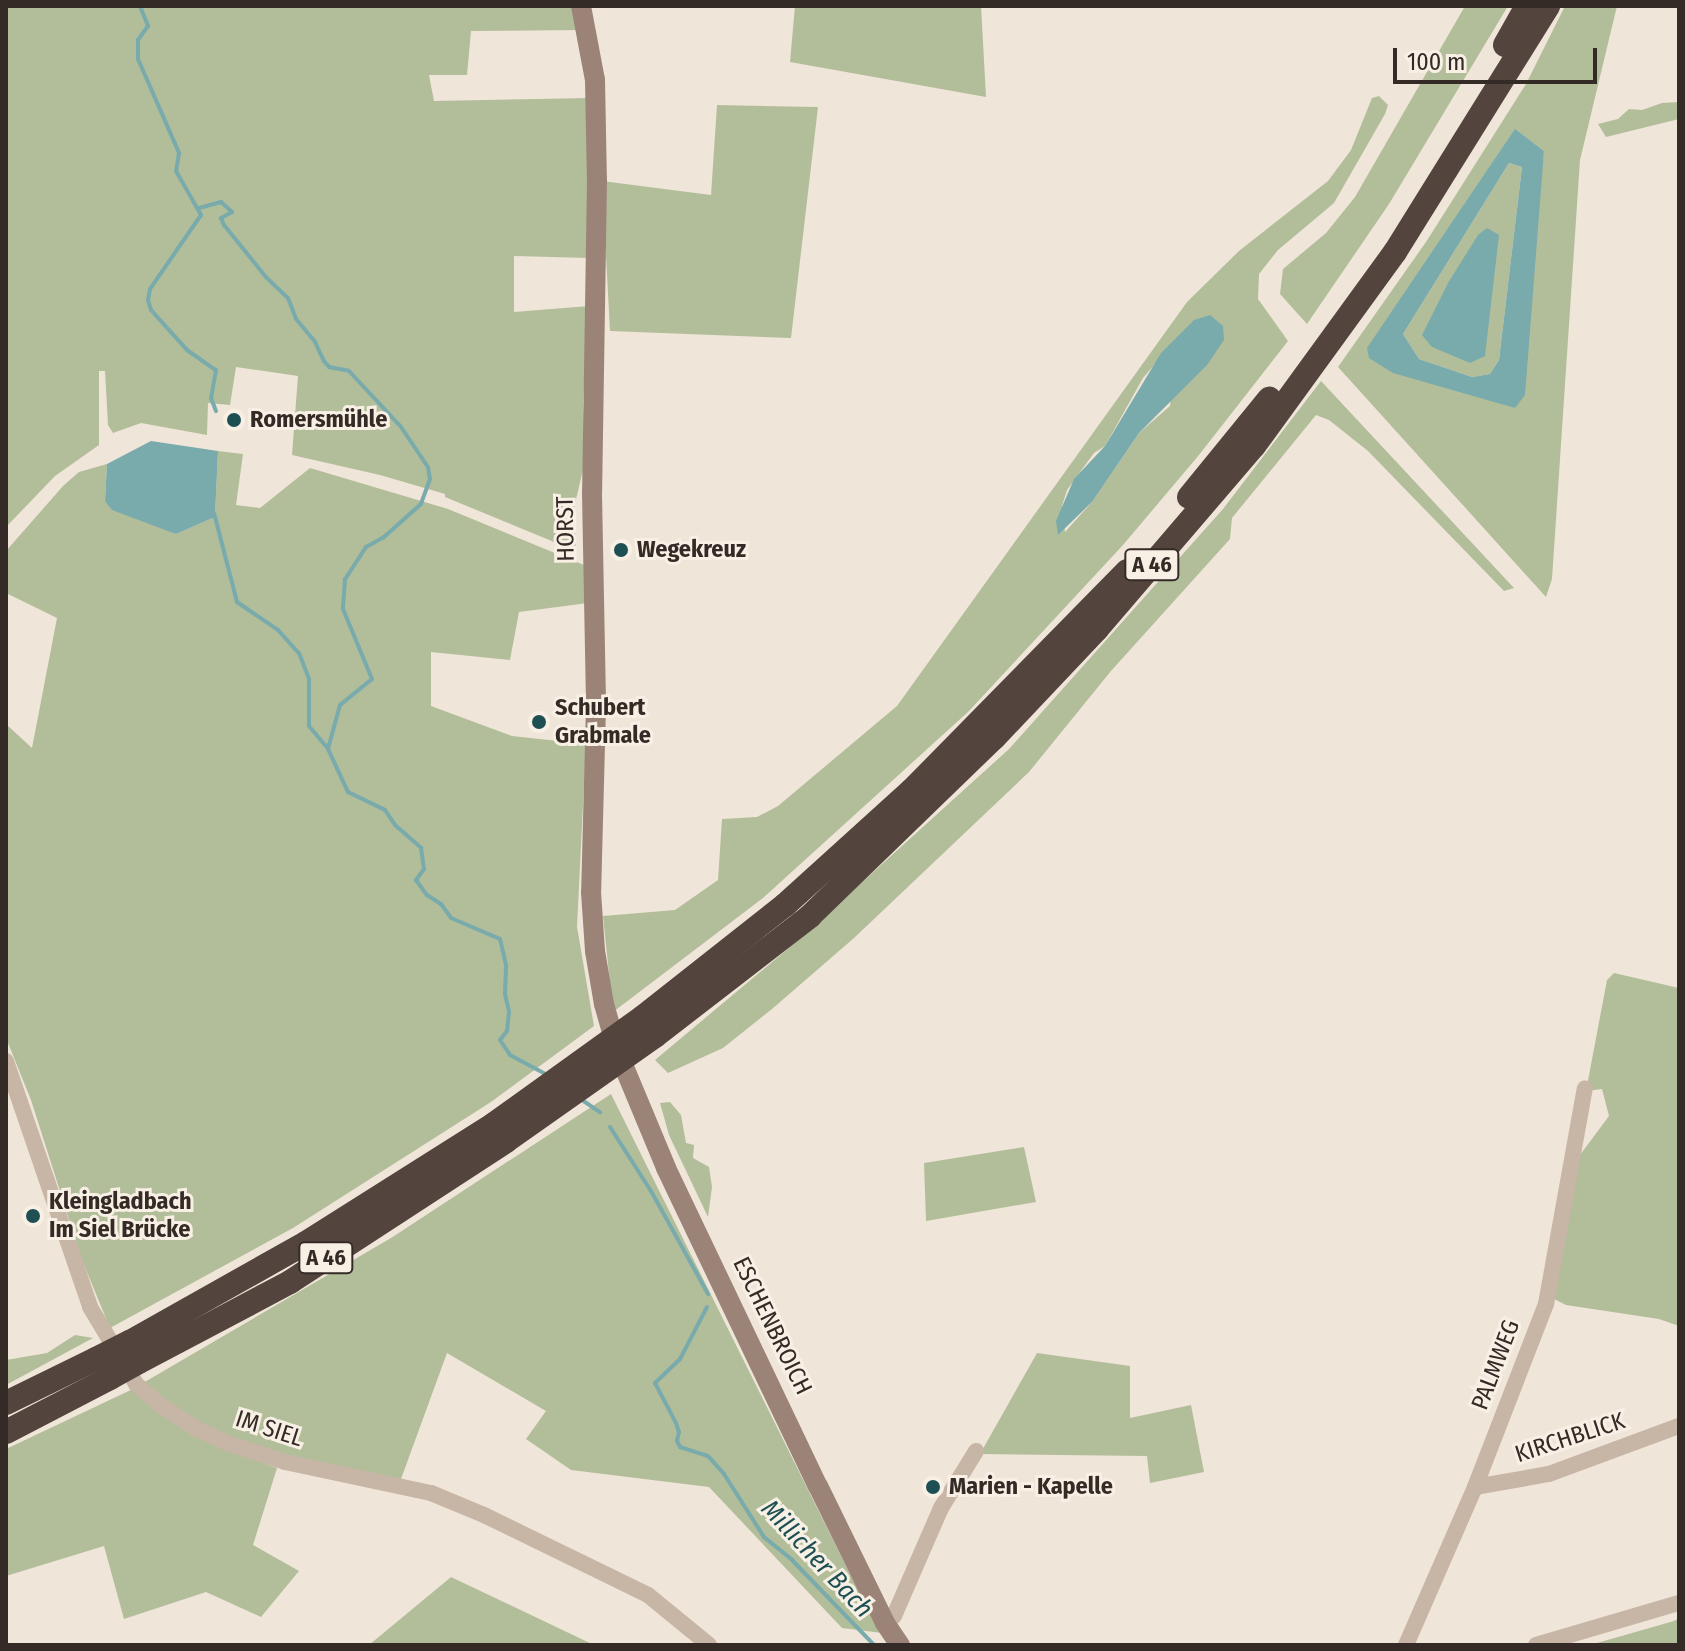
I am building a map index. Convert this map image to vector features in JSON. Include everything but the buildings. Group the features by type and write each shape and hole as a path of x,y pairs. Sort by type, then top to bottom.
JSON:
{"highway":[{"name":"A 46","path":"649,1027 912,790 1132,566 1262,409 1396,222 1527,6"},
{"name":"A 46","path":"6,1432 103,1368 290,1282 810,916 994,738 1107,618 1254,446 1395,252 1548,6"},
{"name":"A 46","path":"6,1403 103,1368"}],"street":[{"name":"HORST","path":"581,6 595,80 597,180 592,494 596,706 591,892 595,951 617,1050"},
{"name":"ESCHENBROICH","path":"617,1050 666,1168 885,1623 900,1645"},
{"name":"IM SIEL","path":"6,1061 90,1307 136,1384 159,1404 195,1428 230,1444 285,1462 431,1493 484,1515 648,1595 709,1645"},
{"name":"PALMWEG","path":"1406,1645 1475,1487 1546,1304 1585,1088"},
{"name":"KIRCHBLICK","path":"1475,1487 1549,1474 1679,1426"},
{"path":"885,1623 894,1616 941,1508 976,1451"},
{"path":"1536,1645 1679,1603"}],"green space":[{"path":"6,6 576,6 581,30 471,31 467,75 429,75 434,101 590,98 589,258 514,256 514,312 589,306 583,403 585,461 574,508 576,551 445,497 445,494 292,455 298,376 236,367 230,405 208,403 207,435 141,423 113,433 108,425 105,371 99,371 99,445 55,476 6,527"},
{"path":"795,6 981,6 986,97 790,62"},
{"path":"1465,6 1508,6 1389,204 1307,324 1280,294 1283,269 1326,233 1355,197"},
{"path":"1565,6 1617,6 1580,160 1552,579 1546,597 1338,367 1426,242 1526,84","holes":["1516,130 1544,151 1515,408 1368,349"]},
{"path":"1379,96 1388,105 1385,114 1334,203 1278,250 1259,274 1258,299 1288,341 1199,455 1123,545 968,712 763,898 613,1012 603,916 675,910 718,880 722,819 757,817 778,806 897,706 1187,302 1239,251 1328,181 1351,150 1372,98","holes":["1176,339 1170,406 1139,433 1092,502 1065,532 1062,506 1067,490 1094,453 1105,446 1143,378"]},
{"path":"1679,102 1679,119 1606,137 1598,124 1618,119 1629,109 1642,110 1662,103"},
{"path":"717,105 818,107 791,338 610,331 602,181 711,195"},
{"path":"1509,163 1522,167 1499,360 1490,374 1472,377 1419,359 1403,334"},
{"path":"1321,381 1514,588 1504,591 1368,451 1329,420 1316,415 1232,518 1230,539 1111,671 1029,772 854,938 772,1009 723,1048 668,1073 655,1060 796,942 1009,749 1223,509"},
{"path":"218,451 243,454 236,505 260,508 310,468 448,509 584,565 588,603 519,612 510,660 431,652 431,706 512,736 586,744 577,927 594,1026 491,1102 293,1228 110,1328 82,1260 31,1100 6,1038 6,724 32,748 57,618 6,593 6,551 79,472 107,464 105,501 176,534 215,517"},
{"path":"1614,973 1679,988 1679,1326 1659,1319 1566,1305 1554,1299 1577,1159 1609,1116 1602,1089 1586,1091 1607,980"},
{"path":"611,1094 882,1633 842,1628 709,1487 571,1470 526,1439 546,1411 447,1353 401,1479 282,1456 205,1429 143,1383 391,1238"},
{"path":"670,1102 681,1115 686,1143 694,1145 693,1158 709,1167 712,1187 708,1217 669,1135 660,1103"},
{"path":"1024,1147 1036,1202 926,1221 924,1163"},
{"path":"75,1335 93,1338 6,1385 6,1360 47,1353"},
{"path":"1037,1353 1130,1366 1130,1418 1191,1405 1204,1472 1150,1483 1147,1456 980,1454"},
{"path":"135,1388 225,1449 277,1468 253,1545 299,1571 261,1617 206,1592 124,1619 104,1546 6,1576 6,1449"},
{"path":"451,1577 594,1645 369,1645"},
{"path":"1679,1618 1679,1645 1597,1643 1674,1621"}],"water":[{"path":"1515,129 1544,151 1525,395 1515,408 1393,373 1369,358 1367,348","holes":["1509,163 1522,167 1499,360 1490,374 1472,377 1419,359 1403,334"]},
{"path":"1487,228 1499,235 1485,356 1470,363 1432,347 1422,335 1448,283 1478,235"},
{"path":"1210,315 1223,326 1224,340 1207,365 1139,433 1092,502 1058,535 1056,521 1074,479 1105,446 1161,353 1194,320"},
{"path":"151,441 218,451 215,517 176,534 112,510 105,501 107,464"}],"waterway":[{"name":"Millicher Bach","path":"140,6 148,26 138,40 138,59 179,153 176,171 201,215 150,289 148,300 151,310 187,350 216,370 211,398 216,411"},
{"name":"Millicher Bach","path":"199,208 221,202 232,212 221,218 224,225 266,277 288,298 296,319 315,342 324,361 329,367 349,371 401,427 428,467 430,479 421,504 384,537 366,547 345,579 343,609 372,679 340,705 328,749"},
{"name":"Millicher Bach","path":"214,513 237,602 278,630 299,653 309,679 309,726 328,749 348,792 385,810 395,825 421,848 424,869 416,880 427,895 441,904 451,918 500,939 506,966 505,994 509,1012 507,1031 500,1040 510,1055 549,1076"},
{"name":"Millicher Bach","path":"582,1100 600,1112"},
{"name":"Millicher Bach","path":"610,1127 651,1191 708,1294"},
{"name":"Millicher Bach","path":"707,1307 680,1359 655,1383 676,1423 679,1432 677,1441 680,1447 708,1456 724,1474 764,1537 792,1560 874,1645"}],"place":[{"name":"Romersmühle","path":"234,420"},
{"name":"Wegekreuz","path":"621,550"},
{"name":"Schubert Grabmale","path":"539,722"},
{"name":"Kleingladbach Im Siel Brücke","path":"33,1216"},
{"name":"Marien - Kapelle","path":"933,1487"}]}
